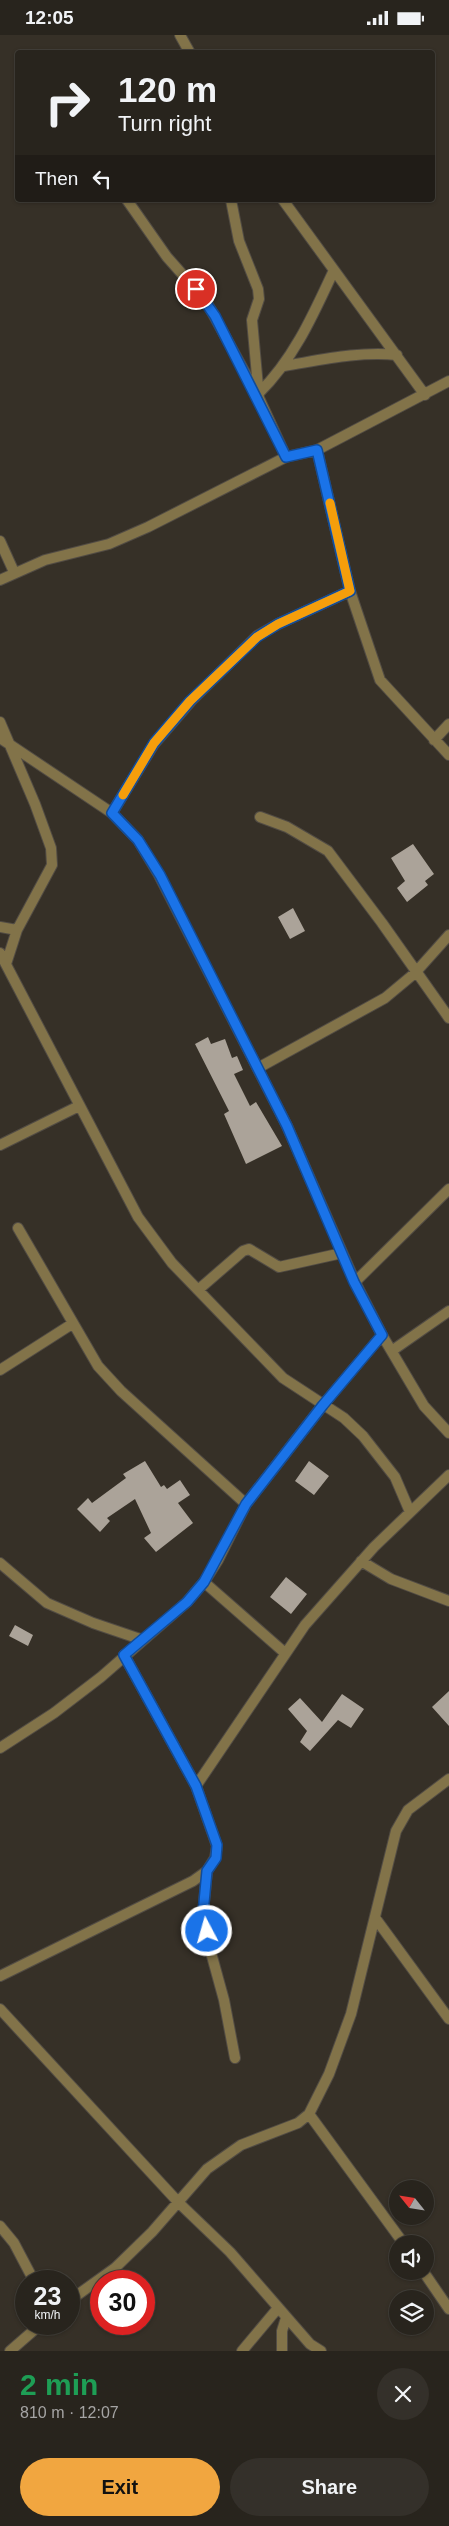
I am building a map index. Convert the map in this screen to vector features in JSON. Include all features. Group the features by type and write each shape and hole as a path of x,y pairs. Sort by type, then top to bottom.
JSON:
{"street":[{"path":"180,35 188,50"},
{"path":"128,202 167,257 206,301 259,395 286,457"},
{"path":"231,202 239,241 258,289 259,299 252,320 259,395"},
{"path":"284,202 425,395"},
{"path":"259,395 284,366 334,269"},
{"path":"284,366 356,354 377,353 397,355"},
{"path":"0,580 14,572 45,560 108,544 286,457 317,450 449,381"},
{"path":"317,450 350,591 380,680 449,755"},
{"path":"0,541 14,572"},
{"path":"112,813 154,743 190,701 257,637 278,624 350,591"},
{"path":"0,722 12,745 51,848 52,865 17,930 6,965"},
{"path":"434,740 449,724"},
{"path":"0,738 112,813 138,840 160,875 287,1126 354,1282 424,1407 447,1427"},
{"path":"260,817 287,827 328,851 449,1018"},
{"path":"0,927 17,930"},
{"path":"258,1067 385,998 415,973 449,935"},
{"path":"0,953 138,1217 172,1263 283,1378 344,1418 363,1435 395,1477 410,1512"},
{"path":"0,1145 79,1107"},
{"path":"354,1282 449,1189"},
{"path":"18,1228 98,1366 121,1391 246,1504"},
{"path":"198,1290 243,1251 248,1249 279,1267 342,1253"},
{"path":"393,1351 449,1311"},
{"path":"0,1370 72,1324"},
{"path":"0,1747 54,1713 101,1677 187,1602 204,1582 246,1504 323,1405 382,1335"},
{"path":"196,1786 305,1625 362,1561 449,1475"},
{"path":"362,1561 391,1579 449,1601"},
{"path":"3,1570 47,1603 93,1623 143,1640"},
{"path":"204,1582 285,1653"},
{"path":"0,1977 193,1881 207,1871 216,1858 217,1845 196,1786 124,1655"},
{"path":"80,2293 115,2268 179,2203 207,2169 241,2145 298,2123 309,2114 329,2074 351,2014 376,1919 396,1831 408,1811 449,1779"},
{"path":"207,1871 203,1913 210,1949 224,2000 235,2058"},
{"path":"376,1919 449,2019"},
{"path":"0,2009 179,2203 230,2252 310,2344 321,2351"},
{"path":"309,2114 398,2235"},
{"path":"0,2226 14,2243 28,2270"},
{"path":"429,2280 449,2309"},
{"path":"242,2351 278,2308"},
{"path":"282,2351 282,2331 286,2318"},
{"path":"10,2351 27,2335"}],"building":[{"path":"413,844 434,874 425,881 428,885 407,902 397,888 405,881 391,858"},
{"path":"293,908 305,931 290,939 278,917"},
{"path":"208,1037 211,1044 225,1039 232,1058 237,1056 243,1070 234,1074 250,1106 256,1102 282,1146 246,1164 224,1114 229,1111 195,1044"},
{"path":"145,1461 161,1487 164,1485 167,1489 180,1480 190,1495 178,1503 193,1523 156,1552 144,1538 151,1533 135,1499 107,1518 110,1521 100,1532 77,1509 88,1498 92,1503 126,1478 123,1474"},
{"path":"309,1461 329,1476 314,1495 295,1481"},
{"path":"286,1577 307,1594 291,1614 270,1597"},
{"path":"15,1625 33,1635 28,1646 9,1636"},
{"path":"449,1691 449,1726 432,1707"},
{"path":"342,1694 364,1709 351,1728 338,1720 310,1751 300,1742 307,1731 288,1709 300,1698 322,1722"}],"slow traffic":[{"path":"123,795 154,743 190,701 257,637 278,624 350,591 330,503"}],"route":[{"path":"196,289 215,316 259,398 286,457 317,450 350,591 278,624 257,637 190,701 154,743 112,813 138,840 160,875 287,1126 354,1282 382,1335 323,1405 246,1504 218,1560 204,1582 187,1602 124,1655 196,1786 217,1845 216,1858 207,1871 203,1913 207,1931"}]}
